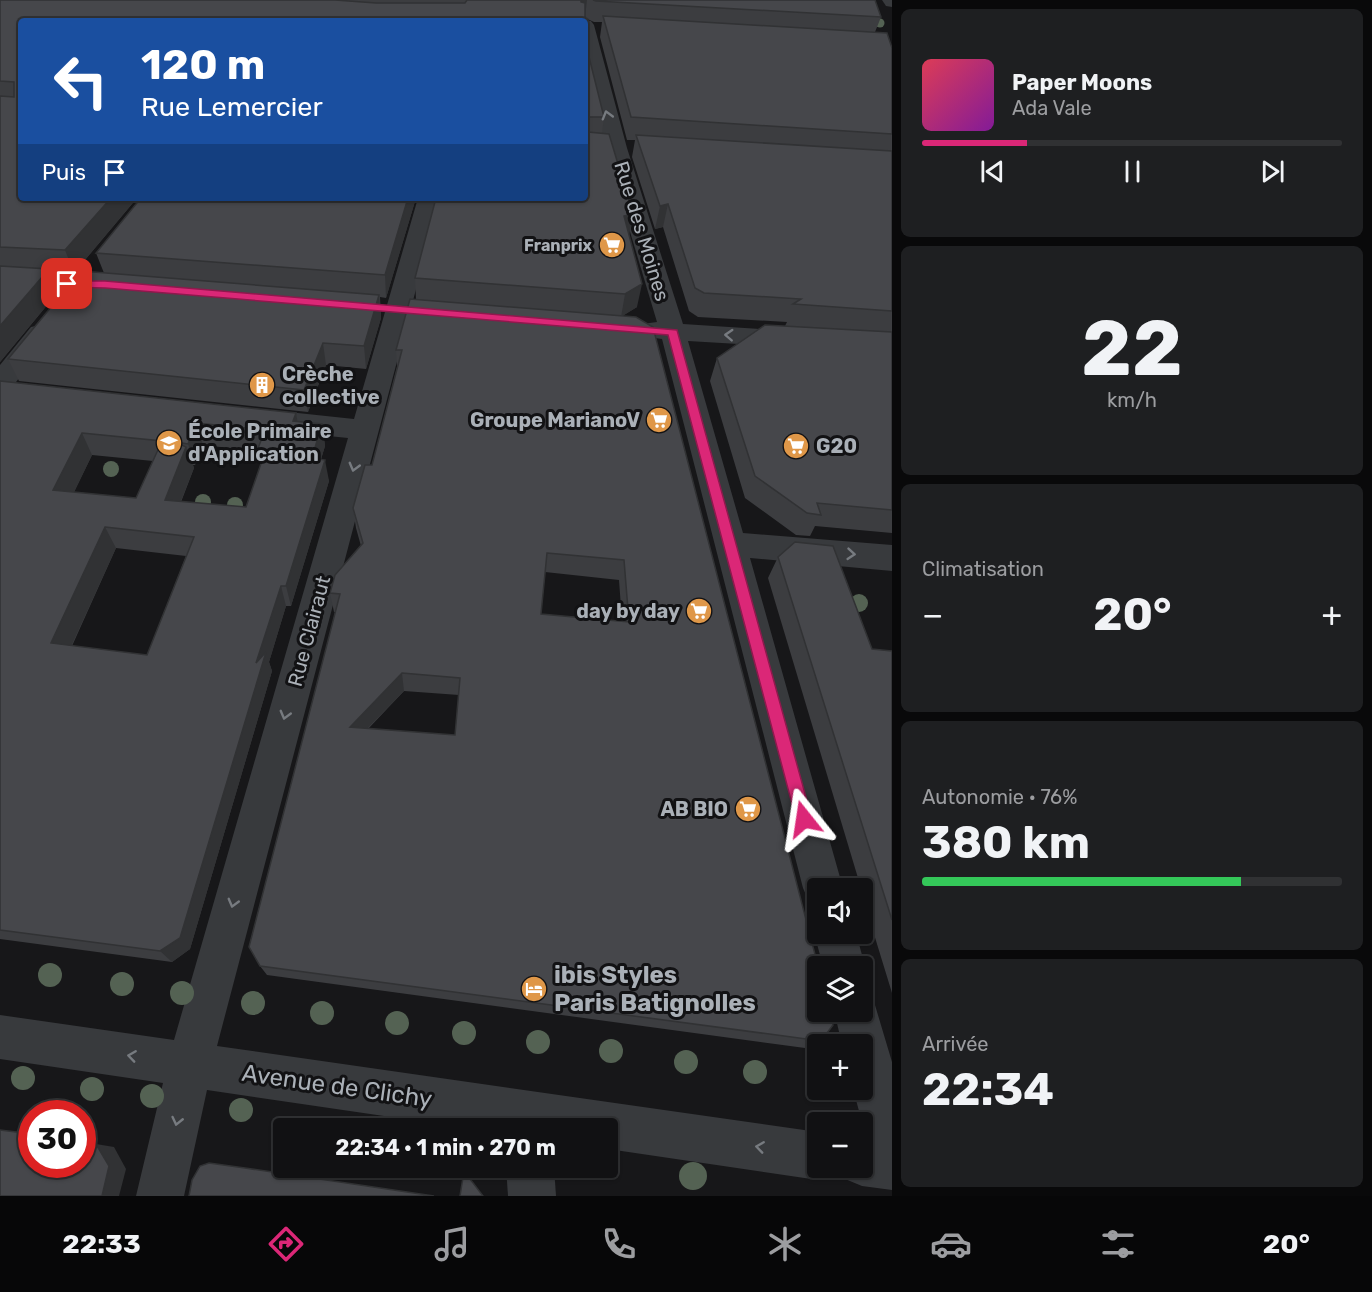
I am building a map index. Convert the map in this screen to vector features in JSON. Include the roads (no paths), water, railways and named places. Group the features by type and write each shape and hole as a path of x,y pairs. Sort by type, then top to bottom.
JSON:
{"street":[{"name":"Rue des Moines","path":"588,24 607,148 673,332 820,878"},
{"path":"607,148 639,150"},
{"name":"Rue Clairaut","path":"160,1196 190,1064 428,201"},
{"path":"8,389 58,311 102,258"},
{"path":"0,278 141,288"},
{"path":"633,329 820,341"},
{"path":"259,419 364,430"},
{"path":"730,544 892,558"},
{"path":"859,1022 883,1114 892,1164 873,1163"},
{"name":"Avenue de Clichy","path":"0,1037 190,1064 510,1118"},
{"name":"Avenue de Clichy","path":"618,1132 807,1155"},
{"path":"531,1178 532,1196"}],"place":[{"name":"Franprix","path":"612,245"},
{"name":"Crèche collective","path":"262,385"},
{"name":"Groupe MarianoV","path":"659,420"},
{"name":"École Primaire d'Application","path":"169,443"},
{"name":"G20","path":"796,446"},
{"name":"day by day","path":"699,611"},
{"name":"AB BIO","path":"748,809"},
{"name":"ibis Styles Paris Batignolles","path":"534,989"}]}
